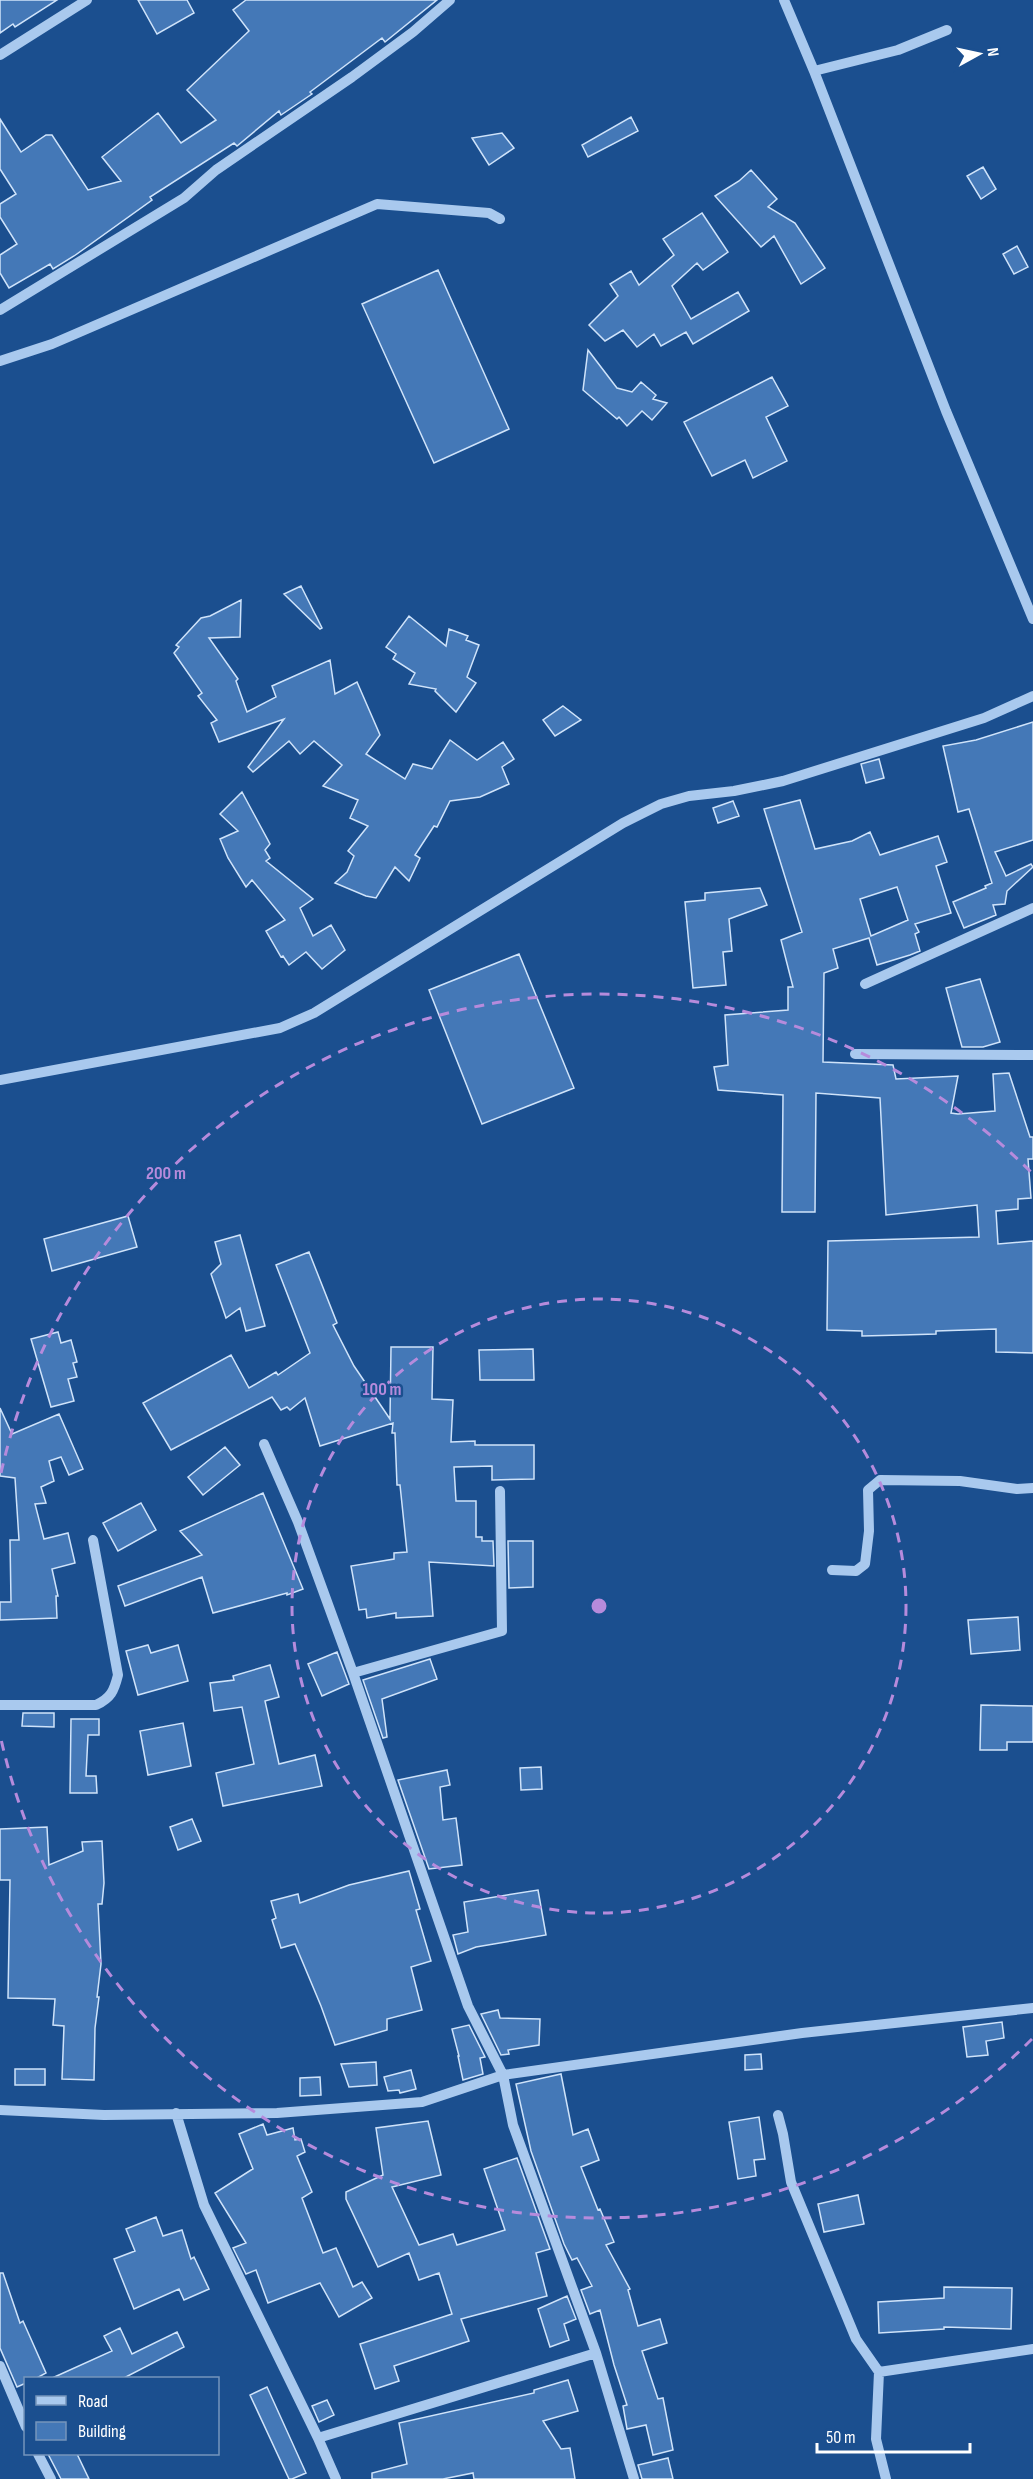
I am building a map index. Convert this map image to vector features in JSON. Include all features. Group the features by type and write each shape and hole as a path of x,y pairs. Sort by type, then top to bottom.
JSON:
{"street":[{"path":"0,55 87,0"},
{"path":"2,306 184,198 216,170 361,71 413,32 450,0"},
{"path":"784,0 814,70 946,411 1033,619"},
{"path":"814,70 898,50 947,30"},
{"path":"0,361 52,344 377,204 489,213 500,219"},
{"path":"0,1080 280,1028 314,1013 623,823 661,804 688,796 734,791 783,781 984,718 1033,696"},
{"path":"865,984 1033,908"},
{"path":"855,1054 1033,1055"},
{"path":"264,1444 298,1522 353,1673 468,2006 503,2075 513,2125 596,2353 634,2479"},
{"path":"832,1570 856,1571 865,1564 868,1490 880,1480 960,1481 1017,1489 1033,1488"},
{"path":"353,1673 502,1631 500,1491"},
{"path":"0,1705 96,1705 108,1700 114,1691 118,1675 93,1540"},
{"path":"0,2110 104,2115 277,2113 422,2102 503,2075 802,2033 1033,2008"},
{"path":"176,2113 204,2205 336,2479"},
{"path":"778,2115 791,2182 856,2338 879,2372 876,2439 886,2479"},
{"path":"879,2372 1033,2349"},
{"path":"318,2438 596,2353"},
{"path":"0,2366 24,2422"},
{"path":"39,2455 51,2479"}],"building":[{"path":"0,0 57,0 15,27 13,24 0,33"},
{"path":"138,0 187,0 194,13 157,34"},
{"path":"246,0 437,0 385,42 382,38 310,92 312,94 281,115 279,111 237,146 234,143 150,197 152,200 74,256 53,269 50,264 9,288 0,273 0,255 17,244 0,217 0,204 16,194 0,169 0,119 21,152 46,135 52,135 88,190 121,181 102,157 158,113 181,143 216,120 187,90 249,31 233,10"},
{"path":"631,117 638,131 588,157 582,145"},
{"path":"502,133 514,148 489,165 472,138"},
{"path":"983,167 996,189 981,199 967,176"},
{"path":"751,170 777,199 768,207 795,223 825,268 801,284 774,236 761,247 715,196 739,181"},
{"path":"702,213 728,252 703,270 697,263 672,286 691,319 738,292 749,311 693,344 686,332 661,346 654,334 637,347 623,330 605,341 589,325 618,296 610,284 631,271 639,285 674,255 663,239"},
{"path":"1017,246 1028,267 1014,274 1003,254"},
{"path":"438,270 509,429 434,463 362,304"},
{"path":"588,350 617,388 632,392 641,382 656,395 653,399 667,403 652,420 642,411 627,426 619,417 617,419 583,390"},
{"path":"772,377 788,406 766,417 787,461 753,478 745,460 712,476 684,422"},
{"path":"301,586 322,628 320,629 284,594"},
{"path":"241,600 240,637 209,638 238,679 236,681 247,712 276,697 272,686 330,660 335,694 357,682 380,735 366,754 405,779 413,764 432,769 450,740 477,760 503,742 514,759 502,767 509,784 480,797 450,801 437,827 434,826 415,855 420,858 409,881 395,867 376,898 335,883 347,872 354,856 348,851 368,826 350,818 358,800 323,786 342,765 314,741 300,754 289,741 253,772 248,767 284,719 219,742 211,723 217,720 198,696 202,693 174,653 179,647 176,645 201,618 210,616"},
{"path":"409,616 446,646 449,629 468,636 466,640 479,645 467,677 476,683 456,712 435,691 436,689 409,684 415,673 393,659 396,654 386,647"},
{"path":"563,706 581,720 555,736 543,720"},
{"path":"1033,722 1033,840 995,852 1006,876 1031,864 1033,867 1007,891 1005,904 993,905 996,915 964,928 953,902 986,888 985,886 992,883 969,809 958,812 943,746 976,740"},
{"path":"879,759 884,778 866,783 861,764"},
{"path":"242,792 270,844 265,850 270,858 266,861 313,899 300,908 313,936 331,925 345,950 322,969 306,952 289,965 283,956 281,957 266,931 285,920 252,880 246,887 228,858 220,839 238,831 220,814"},
{"path":"800,800 815,849 852,841 870,832 880,855 938,836 947,862 936,866 951,913 915,924 919,932 915,934 920,951 910,955 877,965 869,938 833,949 838,968 824,973 823,1062 893,1065 896,1079 958,1076 951,1113 958,1114 995,1111 993,1074 1009,1073 1030,1137 1033,1137 1033,1159 1028,1159 1031,1198 1018,1199 1018,1209 996,1211 998,1244 1033,1241 1033,1353 996,1352 996,1329 936,1331 936,1334 862,1336 862,1331 827,1330 828,1241 979,1237 977,1205 886,1215 880,1098 816,1093 815,1212 782,1212 783,1095 718,1090 714,1067 728,1065 725,1015 788,1010 788,987 793,987 781,940 802,932 764,809","holes":["897,887 908,920 871,936 860,899"]},
{"path":"733,801 739,816 718,823 713,808"},
{"path":"760,888 767,905 729,919 732,951 723,952 726,985 693,988 685,902 705,900 705,893"},
{"path":"519,954 574,1088 482,1124 429,990"},
{"path":"980,979 1000,1042 983,1047 962,1047 946,988"},
{"path":"128,1216 137,1247 52,1271 44,1239"},
{"path":"240,1235 265,1326 246,1331 240,1308 226,1318 211,1274 221,1264 215,1242"},
{"path":"309,1252 337,1323 333,1325 354,1366 390,1419 391,1347 433,1347 432,1399 453,1400 451,1442 475,1441 475,1445 534,1445 534,1479 492,1480 492,1466 454,1467 456,1501 476,1501 476,1537 482,1537 482,1541 493,1541 494,1566 429,1562 433,1616 396,1618 396,1613 367,1618 366,1609 359,1610 351,1566 394,1559 394,1553 407,1552 400,1485 397,1485 393,1423 320,1446 305,1398 290,1410 287,1407 281,1410 272,1397 171,1450 143,1403 231,1355 249,1388 276,1372 278,1375 310,1353 276,1265"},
{"path":"58,1332 61,1343 71,1340 77,1362 73,1363 77,1377 68,1379 74,1401 51,1407 31,1339"},
{"path":"533,1349 534,1380 480,1380 479,1350"},
{"path":"0,1408 12,1434 59,1414 83,1469 69,1475 61,1457 49,1461 54,1481 41,1487 46,1503 35,1504 44,1539 68,1533 75,1563 52,1569 58,1596 56,1596 57,1618 0,1620 0,1602 11,1602 10,1540 19,1540 15,1478 0,1476"},
{"path":"225,1447 240,1465 203,1495 188,1477"},
{"path":"263,1493 303,1589 213,1613 202,1577 125,1606 118,1586 202,1555 180,1531"},
{"path":"141,1503 156,1530 118,1551 103,1523"},
{"path":"508,1541 533,1541 533,1587 509,1588"},
{"path":"1018,1617 1020,1650 971,1654 968,1620"},
{"path":"148,1645 151,1653 178,1645 188,1681 138,1695 126,1651"},
{"path":"337,1652 349,1684 322,1696 308,1664"},
{"path":"430,1659 437,1679 382,1699 387,1737 383,1738 363,1680"},
{"path":"270,1665 279,1697 265,1701 279,1764 315,1755 322,1786 223,1806 216,1773 254,1764 242,1707 214,1711 210,1683 234,1680 233,1676"},
{"path":"981,1705 1033,1706 1033,1742 1007,1742 1007,1750 980,1750"},
{"path":"23,1713 54,1713 54,1727 22,1726"},
{"path":"71,1719 99,1719 99,1735 88,1735 86,1776 96,1776 97,1793 70,1793"},
{"path":"183,1723 191,1766 148,1775 140,1731"},
{"path":"541,1767 542,1789 521,1790 520,1768"},
{"path":"447,1770 450,1785 440,1787 443,1820 456,1818 462,1865 429,1869 398,1780"},
{"path":"192,1819 201,1841 178,1850 170,1827"},
{"path":"47,1827 49,1865 83,1851 82,1842 102,1841 104,1883 102,1904 98,1904 101,1964 95,2028 94,2080 62,2079 64,2026 53,2025 55,1999 8,1998 10,1880 0,1880 0,1829"},
{"path":"409,1871 420,1909 416,1910 431,1961 411,1967 422,2010 387,2019 387,2030 335,2045 295,1944 281,1948 272,1920 276,1918 271,1901 298,1894 300,1903 349,1885"},
{"path":"538,1890 546,1935 476,1947 458,1954 453,1935 468,1932 464,1902"},
{"path":"498,2010 500,2018 540,2019 539,2045 508,2050 509,2054 501,2055 481,2014"},
{"path":"1002,2022 1004,2038 986,2041 988,2055 967,2057 963,2027"},
{"path":"469,2025 485,2057 480,2058 483,2074 463,2080 452,2029"},
{"path":"761,2054 762,2069 745,2070 745,2055"},
{"path":"376,2062 377,2085 349,2087 341,2064"},
{"path":"15,2069 45,2069 45,2085 15,2085"},
{"path":"411,2070 416,2089 400,2093 399,2090 388,2091 384,2077"},
{"path":"561,2074 573,2135 588,2129 599,2160 581,2167 614,2242 606,2245 630,2289 628,2290 638,2326 660,2319 667,2343 642,2351 658,2399 663,2398 673,2450 653,2455 646,2425 627,2429 623,2406 627,2405 600,2310 590,2314 581,2290 592,2286 577,2258 572,2260 564,2244 531,2151 516,2084"},
{"path":"320,2077 321,2095 300,2096 300,2078"},
{"path":"759,2117 765,2159 754,2160 756,2176 738,2179 729,2122"},
{"path":"428,2121 441,2175 392,2187 419,2245 453,2234 457,2245 505,2230 484,2169 517,2158 550,2249 536,2253 547,2296 461,2319 469,2341 394,2366 399,2381 375,2389 360,2344 452,2314 439,2273 419,2280 409,2253 378,2267 346,2199 346,2192 383,2175 376,2128"},
{"path":"263,2124 267,2135 293,2128 295,2140 301,2139 305,2152 297,2156 312,2192 302,2198 323,2253 336,2248 353,2287 362,2282 372,2298 339,2317 320,2283 268,2303 256,2270 246,2274 233,2248 246,2243 215,2193 253,2169 239,2134"},
{"path":"858,2195 864,2224 824,2232 818,2204"},
{"path":"156,2217 163,2236 182,2230 191,2259 194,2257 209,2289 184,2300 179,2289 134,2309 114,2259 135,2251 126,2229"},
{"path":"0,2273 3,2273 20,2323 23,2321 46,2373 39,2377 24,2377 24,2384 17,2387 0,2348"},
{"path":"944,2287 1012,2288 1011,2329 944,2327 944,2329 879,2333 878,2302 944,2298"},
{"path":"567,2296 576,2319 564,2324 569,2340 550,2347 538,2309"},
{"path":"120,2328 132,2354 177,2332 184,2347 126,2377 54,2377 112,2351 104,2336"},
{"path":"568,2380 578,2411 543,2421 561,2449 570,2448 575,2479 474,2479 473,2473 443,2479 372,2479 372,2473 407,2464 399,2423 534,2393 534,2390"},
{"path":"267,2387 306,2473 292,2479 289,2479 250,2395"},
{"path":"327,2400 334,2415 319,2422 312,2406"},
{"path":"49,2455 77,2455 89,2479 61,2479"},
{"path":"668,2458 673,2479 642,2479 638,2465"}]}
